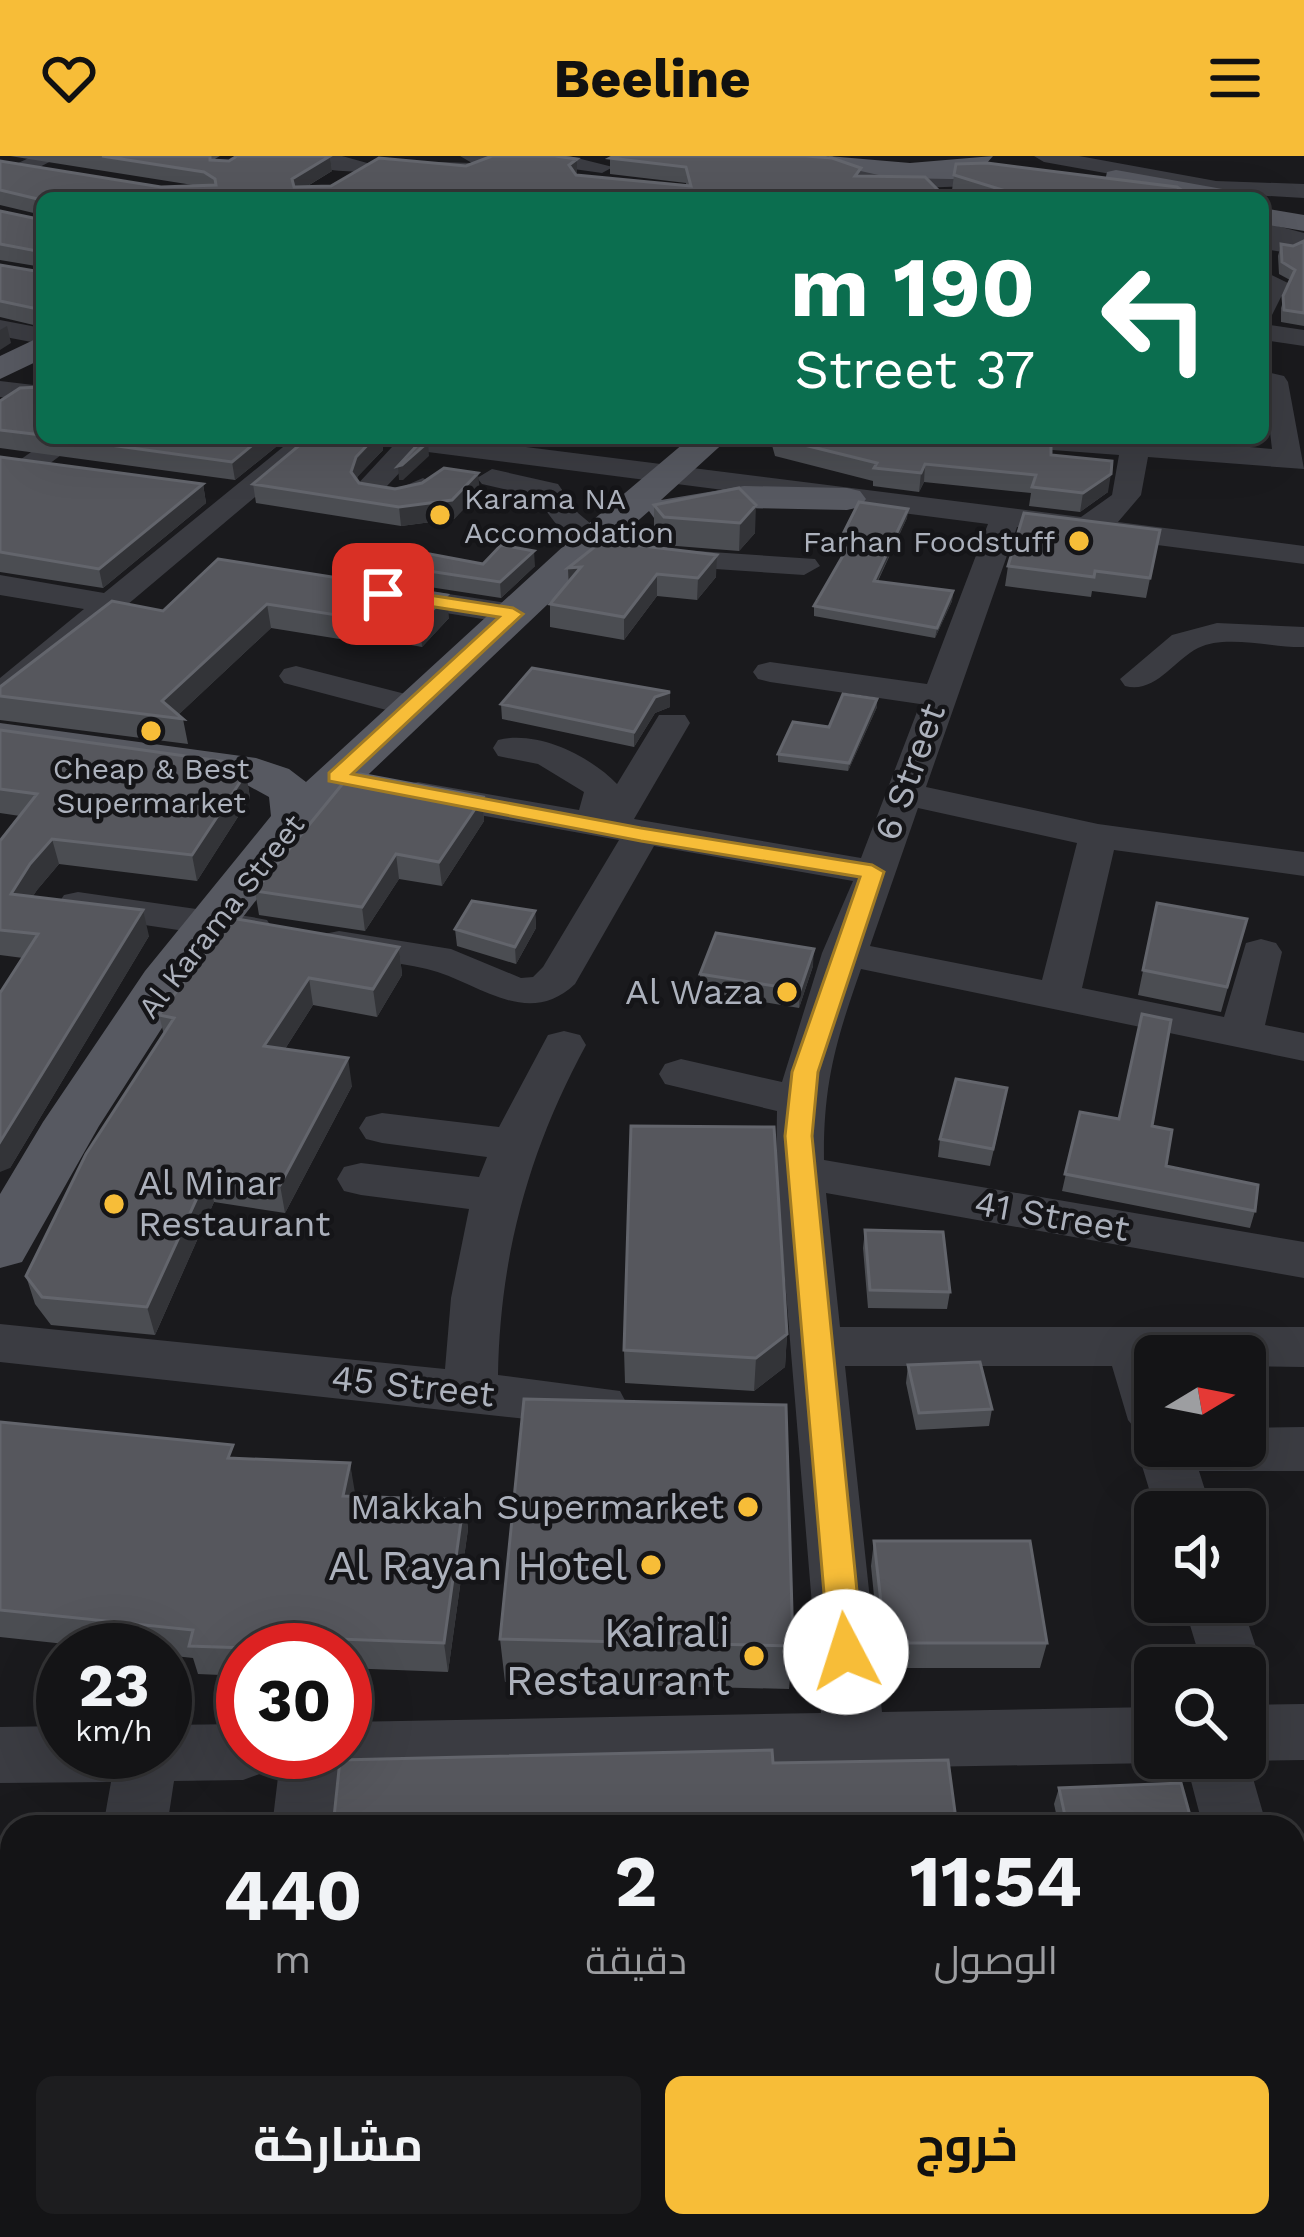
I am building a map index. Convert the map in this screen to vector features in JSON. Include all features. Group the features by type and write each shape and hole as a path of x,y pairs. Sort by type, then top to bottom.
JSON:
{"main road":[{"path":"841,156 884,168 1064,181 1124,192"},
{"path":"887,190 980,156"},
{"path":"1015,156 1195,192"},
{"path":"329,188 388,163"},
{"path":"1269,207 1301,223"},
{"path":"1269,217 1301,223"},
{"path":"0,369 36,349"},
{"name":"Al Karama Street","path":"8,1216 209,922 295,818 591,542 704,444"},
{"path":"741,444 764,470 848,499"},
{"path":"591,542 652,514 719,499 848,499"},
{"path":"0,736 256,772 285,785 296,806 295,818"}],"street":[{"path":"298,156 467,171 493,163 470,156"},
{"path":"524,156 601,168 624,185"},
{"path":"801,156 887,190 949,177 1064,181"},
{"path":"1044,156 1216,187 1304,191"},
{"path":"9,169 56,165"},
{"path":"1269,199 1304,201"},
{"path":"1269,229 1301,223 1299,238 1292,245 1269,243"},
{"path":"1269,269 1297,274"},
{"path":"0,328 36,335"},
{"path":"1269,333 1304,338"},
{"path":"1153,444 1296,459 1275,382 1269,380"},
{"path":"0,389 36,393"},
{"path":"0,487 62,444"},
{"path":"0,695 303,444"},
{"path":"397,444 372,483 372,492 408,496 466,444"},
{"path":"473,444 848,499 1304,555"},
{"path":"1082,528 1123,508 1134,444"},
{"path":"0,461 79,472"},
{"path":"438,471 540,487 554,494 567,519 591,542 694,564 804,566"},
{"path":"196,489 243,495"},
{"name":"6 Street","path":"854,1741 802,1426 819,1346 800,1172 800,1101 842,953 1005,519"},
{"path":"166,560 212,568"},
{"path":"0,585 113,604"},
{"path":"351,589 513,614"},
{"path":"1137,679 1171,647 1192,635 1223,631 1304,637"},
{"path":"770,672 938,696"},
{"path":"296,676 413,706"},
{"path":"55,901 452,962 507,989 533,992 560,975 614,830 672,723"},
{"path":"511,748 549,755 601,787 614,830"},
{"path":"337,777 614,830 872,872"},
{"path":"905,794 1098,836 1304,864"},
{"path":"1060,997 1098,836"},
{"path":"1241,1034 1261,952"},
{"path":"842,953 1304,1047"},
{"path":"471,1392 479,1259 495,1195 512,1144 564,1045"},
{"path":"681,1074 800,1101"},
{"path":"495,1195 356,1192 389,1110 512,1144"},
{"name":"41 Street","path":"800,1172 1304,1261"},
{"name":"45 Street","path":"0,1343 661,1412"},
{"path":"819,1346 1304,1347"},
{"path":"1132,1346 1134,1352"},
{"path":"1266,1446 1304,1449"},
{"path":"372,1750 1134,1735"},
{"path":"0,1755 36,1755"},
{"path":"137,1815 143,1779"},
{"path":"305,1815 309,1779"},
{"path":"1237,1815 1244,1779"}],"building":[{"path":"102,156 210,156 210,160 229,161 237,156 330,156 292,179 294,187 331,186 379,158 466,166 492,156 555,156 577,159 569,165 576,175 691,186 686,167 610,158 806,156 861,168 855,176 925,177 940,192 36,192 36,199 0,190 0,161 161,187 216,185 204,172"},
{"path":"987,163 1177,187 1184,192 1009,192 954,175 956,164"},
{"path":"0,211 36,219 36,251 0,244"},
{"path":"1304,241 1304,313 1284,310 1283,296 1295,270 1282,262 1281,244"},
{"path":"0,265 36,271 36,309 0,301"},
{"path":"36,387 36,434 0,430 0,401 20,388"},
{"path":"103,444 254,444 232,462"},
{"path":"301,444 368,444 356,457 351,472 359,483 395,489 422,483 444,468 478,473 452,500 399,507 253,484"},
{"path":"418,444 426,444 402,465 398,466"},
{"path":"800,444 1051,444 1051,455 1112,461 1111,474 1083,493 1032,487 1036,475 925,464 921,473 874,468 877,463"},
{"path":"0,457 203,484 99,569 0,552"},
{"path":"739,488 756,505 740,523 664,517 654,505"},
{"path":"859,502 908,509 874,581 953,591 937,628 814,606 856,533 844,532"},
{"path":"1024,513 1160,530 1150,578 1095,571 1094,577 1008,566"},
{"path":"602,541 717,555 698,578 657,574 624,617 550,604 581,567 568,568"},
{"path":"501,545 534,551 500,582 409,568 425,553 483,564"},
{"path":"218,559 447,595 420,623 354,611 349,617 267,604 162,701 183,719 0,696 0,687 112,601 163,611"},
{"path":"532,668 670,692 655,697 634,732 501,704"},
{"path":"843,694 877,699 849,763 778,754 793,722 829,727"},
{"path":"0,730 235,763 246,773 192,855 52,839 30,864 11,894 143,910 0,1142 0,993 38,934 0,930 0,841 37,794 0,789"},
{"path":"360,774 483,797 439,862 396,854 362,907 255,891 349,776"},
{"path":"472,901 535,911 515,947 455,929"},
{"path":"1157,903 1247,919 1227,987 1143,970"},
{"path":"231,918 399,947 373,989 309,978 264,1046 348,1058 280,1185 208,1174 147,1307 42,1297 26,1276 86,1154 174,1018 159,1015"},
{"path":"716,933 814,949 800,990 700,974"},
{"path":"1142,1014 1171,1020 1152,1126 1172,1130 1166,1166 1258,1185 1255,1211 1065,1174 1080,1112 1119,1119"},
{"path":"956,1079 1007,1088 993,1149 940,1139"},
{"path":"631,1126 774,1127 787,1334 756,1358 624,1350"},
{"path":"865,1230 943,1232 950,1292 870,1290"},
{"path":"980,1362 992,1409 919,1413 908,1365"},
{"name":"Al Rayan Hotel","path":"524,1399 786,1405 793,1646 500,1639"},
{"path":"0,1422 233,1445 228,1458 350,1463 343,1496 464,1500 444,1643 372,1640 372,1623 216,1623 216,1647 192,1646 192,1623 125,1623 0,1610"},
{"path":"874,1541 1030,1541 1047,1643 909,1643 882,1611"},
{"path":"772,1750 773,1763 948,1760 955,1815 334,1815 338,1779 372,1779 372,1759"},
{"path":"1181,1783 1190,1815 1065,1815 1059,1788"}],"place":[{"name":"Karama NA Accomodation","path":"440,515"},
{"name":"Farhan Foodstuff","path":"1079,541"},
{"name":"Cheap & Best Supermarket","path":"151,731"},
{"name":"Al Waza","path":"787,992"},
{"name":"Al Minar Restaurant","path":"114,1204"},
{"name":"Makkah Supermarket","path":"748,1507"},
{"name":"Al Rayan Hotel","path":"651,1565"},
{"name":"Kairali Restaurant","path":"754,1656"}],"route":[{"path":"383,594 513,614 337,777 641,835 872,872 805,1072 798,1136 846,1652"}]}
